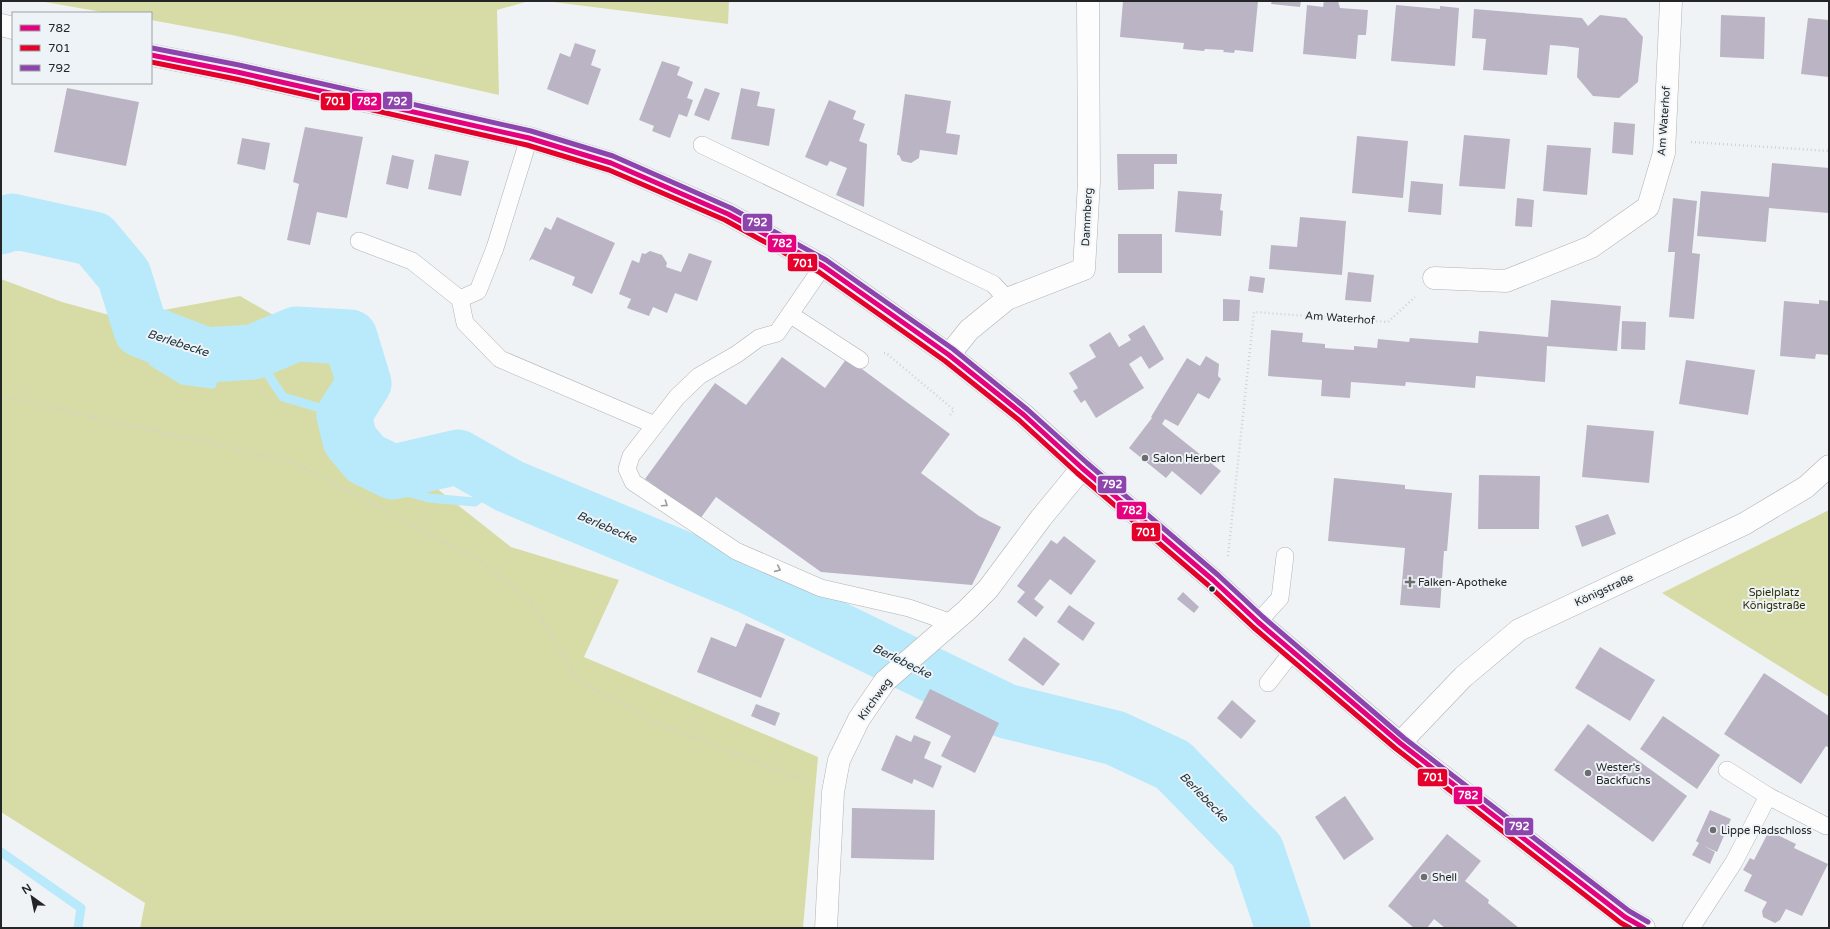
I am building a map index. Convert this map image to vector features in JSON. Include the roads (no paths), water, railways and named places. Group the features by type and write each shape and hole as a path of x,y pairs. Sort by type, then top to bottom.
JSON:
{"street":[{"name":"Dammberg","path":"949,355 969,330 1007,299 1084,269 1089,182 1088,1"},
{"name":"Am Waterhof","path":"1434,278 1506,281 1591,247 1648,208 1664,153 1671,1"},
{"path":"1,25 12,28"},
{"path":"152,55 237,72 529,138 611,162 728,214 823,266 949,355 1024,415 1082,468 1213,580 1258,622 1400,743 1625,917 1644,928"},
{"name":"Königstraße","path":"1400,743 1463,677 1518,630 1744,524 1806,487 1829,466"},
{"name":"Kirchweg","path":"826,928 833,792 839,760 859,719 885,681 968,610 988,589 1041,518 1082,468"}],"lane":[{"path":"460,299 478,291 495,248 529,138"},
{"path":"702,145 994,284 1007,299"},
{"path":"359,241 412,261 460,299 465,323 500,359 655,425"},
{"path":"823,266 791,315 777,333 759,338 737,354 699,376 677,397 631,456 627,469 633,482 736,551 822,588 909,608 944,630"},
{"path":"791,315 860,360"},
{"path":"1258,622 1280,598 1285,556"},
{"path":"1268,683 1293,651"},
{"path":"1727,770 1768,796 1826,826"},
{"path":"1691,928 1734,862 1768,796"}],"waterway":[{"name":"Berlebecke","path":"1,227 12,221 94,239 124,275 141,330 206,355 253,352 296,334 350,337 364,383 344,415 350,440 366,459 393,472 458,457 509,486 750,587 1006,711 1115,738 1173,765 1257,851 1283,928"},
{"path":"141,330 153,362 182,380 212,384 220,354"},
{"path":"253,352 283,397 344,415"},
{"path":"393,472 407,492 429,498 475,502 501,482"},
{"path":"1,852 81,908 78,928"}],"place":[{"name":"Salon Herbert","path":"1145,458"},
{"name":"Falken-Apotheke","path":"1410,582"},
{"name":"Wester's Backfuchs","path":"1588,773"},
{"name":"Lippe Radschloss","path":"1713,830"},
{"name":"Shell","path":"1424,877"}],"park label":[{"name":"Spielplatz Königstraße","path":"1774,598"}]}
